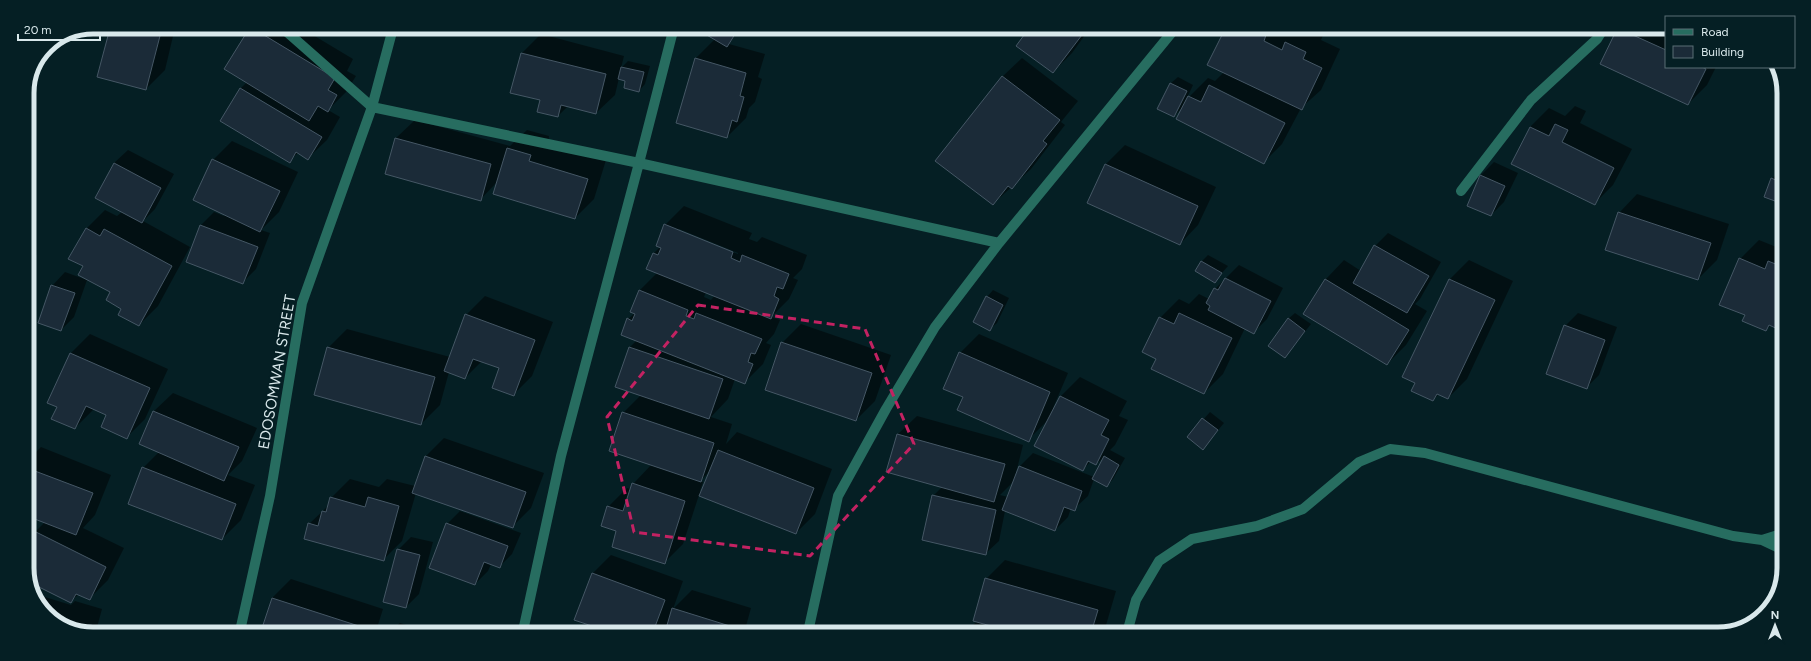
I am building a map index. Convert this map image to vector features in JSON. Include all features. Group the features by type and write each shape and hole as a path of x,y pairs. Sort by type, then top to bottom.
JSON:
{"street":[{"path":"289,34 372,107 640,163 999,243"},
{"name":"EDOSOMWAN STREET","path":"241,627 270,496 302,303 372,107 391,34"},
{"path":"524,627 561,456 640,163 672,34"},
{"path":"809,627 838,496 886,409 935,327 999,243 1171,34"},
{"path":"1461,191 1532,100 1597,39 1600,34"},
{"path":"1129,627 1136,600 1159,561 1192,538 1257,526 1303,509 1359,462 1390,449 1425,453 1733,536 1762,540 1777,547"},
{"path":"1762,540 1777,535"}],"highlighted area":[{"path":"698,305 865,329 914,444 810,556 634,532 607,417"}],"building":[{"path":"108,34 160,34 146,90 97,77"},
{"path":"246,34 262,34 335,78 328,90 337,95 328,112 318,106 309,121 224,69"},
{"path":"705,34 735,34 727,47"},
{"path":"1025,34 1083,34 1053,73 1016,46"},
{"path":"1222,34 1264,34 1266,35 1264,41 1282,50 1285,42 1306,52 1303,59 1322,68 1302,110 1207,65"},
{"path":"1615,34 1631,34 1665,50 1665,68 1706,69 1688,105 1600,64"},
{"path":"521,53 606,74 596,114 561,105 558,117 537,112 540,100 510,93"},
{"path":"695,58 746,73 740,96 744,97 737,122 732,120 727,138 676,123"},
{"path":"621,67 644,72 639,92 624,88 625,81 618,79"},
{"path":"1002,76 1060,120 1043,141 1047,144 1012,189 1008,186 993,205 935,161"},
{"path":"1170,83 1187,91 1174,117 1157,109"},
{"path":"1209,85 1285,123 1264,164 1176,119 1188,96 1201,102"},
{"path":"240,88 322,137 308,160 296,152 290,163 220,121"},
{"path":"1555,124 1568,130 1562,142 1614,168 1595,205 1511,164 1530,127 1549,136"},
{"path":"395,138 491,164 481,201 385,174"},
{"path":"507,148 531,155 529,161 588,179 575,219 493,194"},
{"path":"212,159 280,191 260,232 193,200"},
{"path":"114,163 161,188 142,223 95,198"},
{"path":"1105,164 1198,206 1180,245 1087,203"},
{"path":"1480,175 1505,186 1491,216 1467,206"},
{"path":"1771,178 1777,180 1777,202 1764,197"},
{"path":"1618,212 1711,243 1698,280 1605,250"},
{"path":"664,224 733,252 731,258 740,262 742,255 789,274 783,289 777,287 774,296 779,299 771,319 646,269 653,253 658,255 661,248 656,246"},
{"path":"200,225 258,247 243,284 186,262"},
{"path":"86,228 100,236 104,229 172,266 139,326 118,315 121,309 106,300 110,292 78,275 83,266 68,259"},
{"path":"1374,245 1429,276 1407,313 1353,283"},
{"path":"1739,258 1765,269 1768,261 1777,265 1777,329 1769,325 1766,331 1742,321 1745,315 1719,305"},
{"path":"1201,261 1222,273 1215,283 1195,271"},
{"path":"1225,278 1271,301 1254,334 1208,310 1210,306 1206,303 1214,288 1218,290"},
{"path":"1325,279 1409,330 1387,365 1303,314"},
{"path":"1449,279 1495,300 1448,399 1437,394 1433,401 1411,391 1415,383 1402,377"},
{"path":"51,285 75,293 61,331 38,323"},
{"path":"639,290 688,310 686,316 694,319 696,313 762,339 755,354 751,353 748,362 753,364 745,384 621,335 627,318 632,321 635,314 630,312"},
{"path":"986,296 1003,305 990,331 973,322"},
{"path":"1179,313 1232,338 1204,394 1151,369 1156,359 1142,352 1159,317 1174,324"},
{"path":"465,314 535,340 514,396 492,388 499,368 473,359 465,379 444,371"},
{"path":"1288,318 1305,331 1285,358 1268,346"},
{"path":"1564,325 1605,340 1587,389 1546,374"},
{"path":"781,342 872,373 856,421 765,390"},
{"path":"327,347 435,377 421,425 314,395"},
{"path":"629,347 723,379 709,419 615,387"},
{"path":"959,352 1050,392 1029,442 957,410 963,397 943,389"},
{"path":"70,353 150,388 127,439 101,427 106,415 86,406 75,429 51,419 57,407 47,403"},
{"path":"1060,396 1109,420 1101,435 1109,439 1096,465 1088,461 1083,471 1034,446"},
{"path":"153,411 239,447 224,481 139,444"},
{"path":"622,412 714,443 701,482 609,451"},
{"path":"1202,418 1218,430 1203,450 1187,437"},
{"path":"897,434 1005,464 994,502 886,472"},
{"path":"718,450 814,488 796,534 699,496"},
{"path":"425,456 526,492 513,528 412,493"},
{"path":"1104,456 1119,465 1107,487 1092,479"},
{"path":"1019,466 1082,491 1075,511 1064,507 1055,531 1002,510"},
{"path":"142,467 236,504 222,540 128,504"},
{"path":"34,471 93,493 76,535 34,519"},
{"path":"632,483 685,501 665,564 612,547 616,531 601,526 607,506 623,511"},
{"path":"932,495 996,510 986,555 922,540"},
{"path":"330,497 365,507 368,497 399,506 384,561 304,539 308,523 318,526 322,511 326,512"},
{"path":"446,523 508,546 500,568 484,562 475,585 429,568"},
{"path":"34,531 106,567 90,600 76,594 71,603 37,586 34,572"},
{"path":"397,549 420,555 406,608 383,602"},
{"path":"592,573 665,600 655,627 595,627 574,620"},
{"path":"985,578 1098,610 1093,627 994,627 973,621"},
{"path":"272,598 362,627 262,627"},
{"path":"672,608 733,627 666,627"}]}
